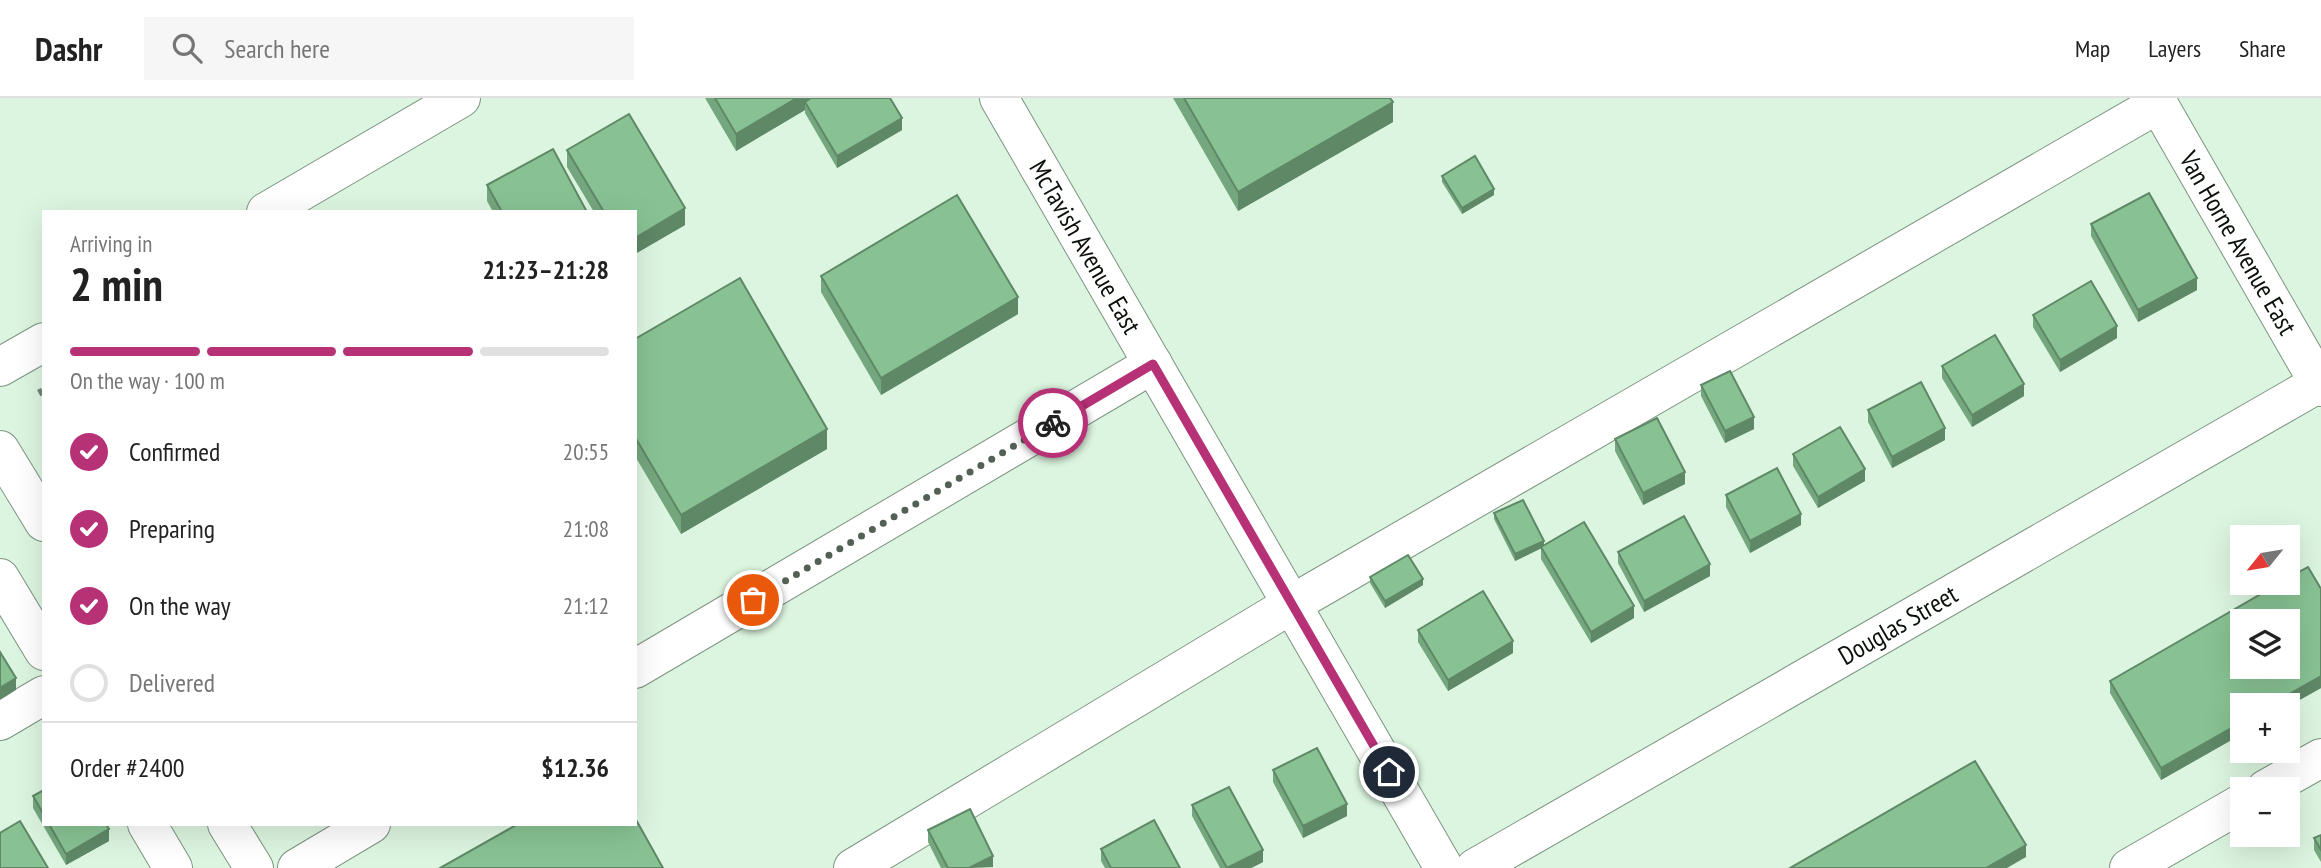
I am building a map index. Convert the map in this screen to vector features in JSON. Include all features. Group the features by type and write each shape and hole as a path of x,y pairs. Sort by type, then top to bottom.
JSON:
{"street":[{"path":"269,210 461,98"},
{"name":"McTavish Avenue East","path":"999,98 1444,868"},
{"path":"853,868 1292,604 2156,101"},
{"name":"Van Horne Avenue East","path":"2156,101 2320,384"},
{"path":"0,367 42,343"},
{"path":"637,668 1153,364"},
{"name":"Douglas Street","path":"1475,868 2320,384"},
{"path":"0,450 42,519"},
{"path":"0,578 42,648"},
{"path":"0,721 42,696"},
{"path":"2287,777 2321,758"},
{"path":"2129,868 2230,810"},
{"path":"148,826 173,868"},
{"path":"229,826 254,868"},
{"path":"297,868 368,826"}],"building":[{"path":"715,98 797,98 736,134"},
{"path":"811,98 890,98 902,118 837,156 805,102"},
{"path":"1184,98 1390,98 1393,102 1238,192"},
{"path":"629,114 685,208 637,237 637,210 603,210 567,150"},
{"path":"553,149 586,210 501,210 487,185"},
{"path":"1475,156 1494,189 1462,208 1442,176"},
{"path":"2149,193 2197,278 2138,310 2091,224"},
{"path":"957,195 1018,297 881,378 821,276"},
{"path":"740,278 827,429 681,515 637,440 637,338"},
{"path":"2091,281 2117,326 2060,360 2033,315"},
{"path":"1995,335 2024,384 1972,415 1942,366"},
{"path":"1730,371 1754,417 1725,431 1701,385"},
{"path":"1921,382 1945,428 1892,457 1868,410"},
{"path":"1657,418 1685,472 1643,493 1615,439"},
{"path":"1840,427 1865,469 1818,497 1793,454"},
{"path":"1777,468 1801,514 1750,541 1726,495"},
{"path":"1523,500 1544,541 1515,554 1494,513"},
{"path":"1684,516 1710,564 1644,601 1618,552"},
{"path":"1584,522 1634,606 1591,632 1541,547"},
{"path":"1408,555 1423,579 1385,601 1370,577"},
{"path":"2308,567 2321,589 2321,676 2291,693 2230,693 2230,729 2161,768 2110,681 2230,612 2230,679 2300,679 2300,609 2235,609 2259,595 2300,595 2300,571"},
{"path":"1483,591 1513,641 1448,680 1418,630"},
{"path":"0,652 16,678 0,688"},
{"path":"1317,748 1347,804 1303,826 1273,770"},
{"path":"1975,761 2026,845 1986,868 1790,868"},
{"path":"1229,787 1263,850 1227,868 1192,805"},
{"path":"42,791 42,812 33,796"},
{"path":"970,809 993,856 969,868 948,868 928,830"},
{"path":"1154,820 1180,868 1111,868 1101,849"},
{"path":"20,821 48,868 0,868 0,833"},
{"path":"637,822 663,868 440,868 514,826 637,826"},
{"path":"50,826 107,826 109,829 66,854"},
{"path":"2321,835 2321,850 2314,838"}],"way so far":[{"path":"753,600 1053,423"}],"route":[{"path":"1053,423 1153,364 1389,772"}]}
